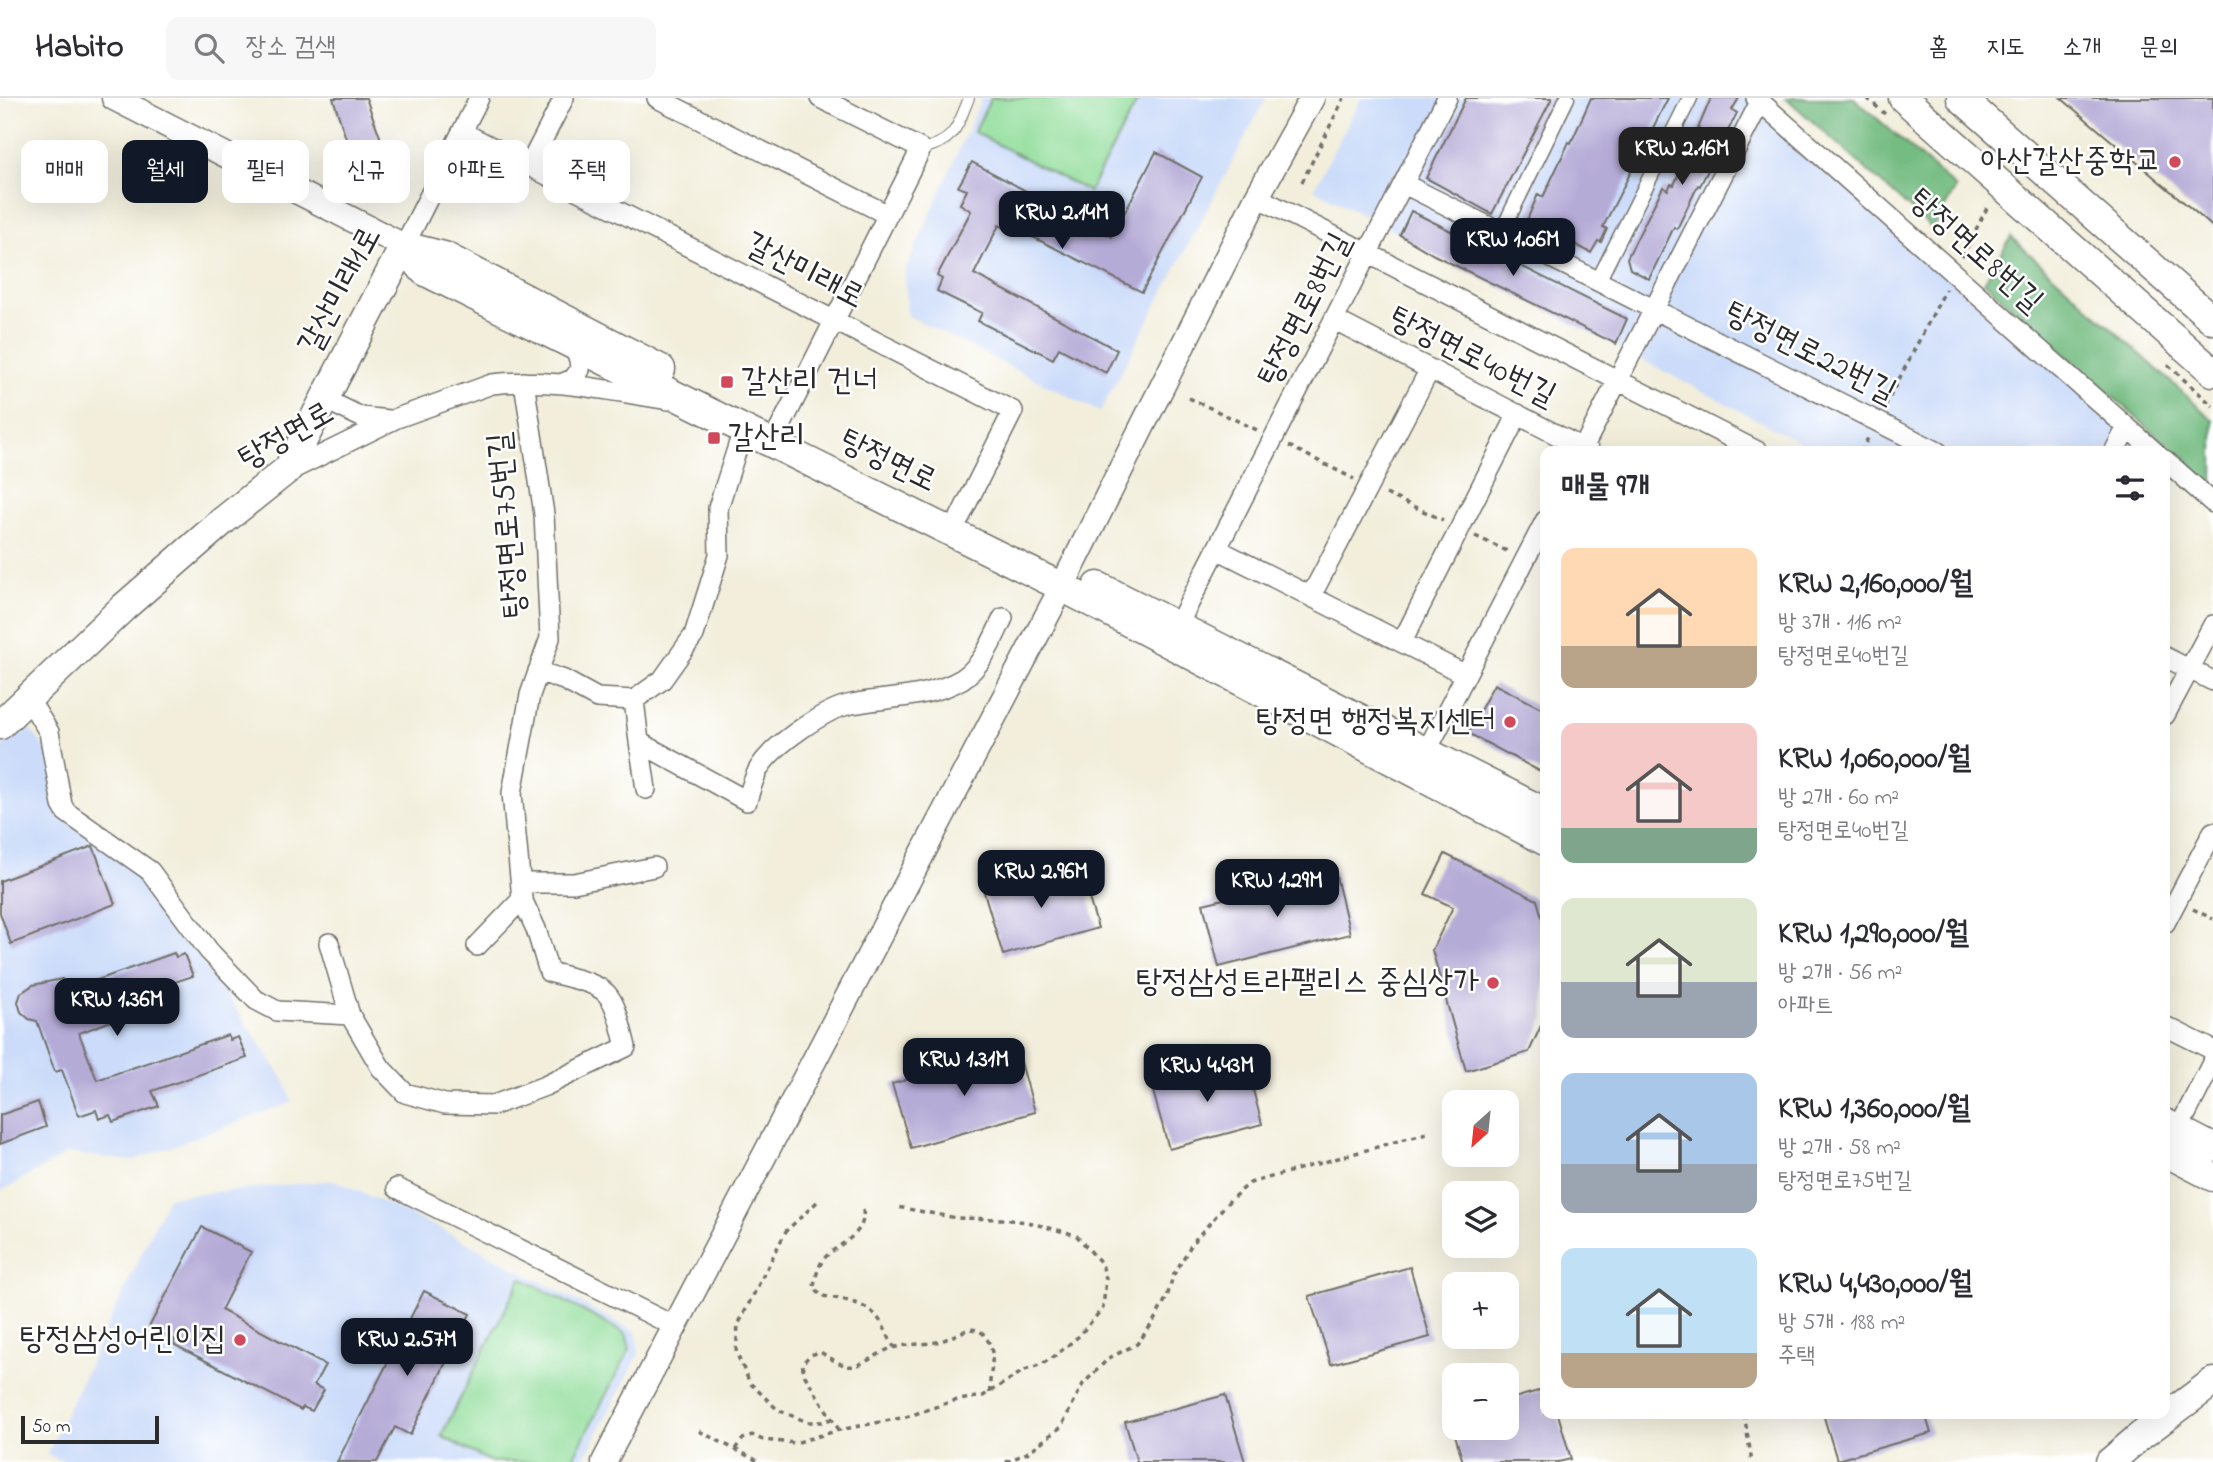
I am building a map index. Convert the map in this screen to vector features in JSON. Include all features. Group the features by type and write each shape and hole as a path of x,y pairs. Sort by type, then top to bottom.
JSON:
{"main road":[{"path":"1903,98 2213,372"},
{"path":"1961,98 2213,320"},
{"path":"404,246 424,271 573,347 693,395"},
{"path":"404,246 444,256 693,395"},
{"name":"갈산미래1로","path":"280,476 291,464 404,246"},
{"name":"탕정면로","path":"693,395 780,428 960,517 1066,580 1178,625 1421,762 1540,838"},
{"name":"탕정면로","path":"693,395 743,430 1066,580 1421,762 1540,810"},
{"name":"탕정면로","path":"0,725 124,607 224,520 280,476"},
{"path":"2170,1135 2213,1148"},
{"path":"2170,1136 2213,1177"},
{"path":"2170,1414 2213,1382"},
{"path":"2110,1462 2163,1419"}],"street":[{"path":"114,98 404,246"},
{"name":"갈산미래1로","path":"404,246 479,98"},
{"path":"529,166 564,98"},
{"path":"657,98 888,215"},
{"path":"780,428 921,149 820,98"},
{"path":"604,1462 1066,580 1257,197 1312,98"},
{"name":"탕정면로8번길","path":"1178,625 1447,98"},
{"path":"1501,233 1567,98"},
{"path":"1598,281 1690,98"},
{"name":"탕정면로40번길","path":"1587,446 1758,100"},
{"name":"탕정면로8번길","path":"1758,100 2148,446"},
{"name":"갈산미래로","path":"462,132 478,140"},
{"name":"갈산미래로","path":"529,166 1013,411 960,517"},
{"path":"1404,184 1655,309"},
{"name":"탕정면로40번길","path":"1257,197 1618,380"},
{"name":"탕정면로22번길","path":"1655,309 1926,446"},
{"name":"탕정면로40번길","path":"1335,320 1578,446"},
{"path":"563,383 573,379 580,370 579,359 573,347"},
{"path":"1311,596 1430,369"},
{"path":"1618,380 1747,446"},
{"name":"탕정면로75번길","path":"350,1015 381,1068 405,1093 445,1104 494,1105 545,1086 626,1047 616,1007 607,992 593,983 549,972 521,891 512,793 530,695 550,638 544,514 524,382"},
{"name":"탕정면로","path":"280,476 397,418 492,384 563,383 693,395"},
{"path":"324,399 361,417 373,420 397,418"},
{"path":"1402,642 1518,414"},
{"path":"2117,446 2127,427"},
{"path":"538,671 564,680 597,698 634,700 663,680 694,635 719,555 718,508 743,430"},
{"path":"2170,472 2213,503"},
{"path":"1421,762 1540,531"},
{"path":"1217,550 1466,674"},
{"path":"639,742 747,801 759,769 779,745 811,723 849,704 935,690 963,678 987,652 1003,618"},
{"path":"2170,705 2213,625"},
{"path":"2170,660 2213,681"},
{"path":"28,698 49,733 62,805 66,812 150,871 209,951 256,1000 277,1011 350,1015 329,943"},
{"path":"634,700 646,789"},
{"path":"2170,914 2213,832"},
{"path":"477,946 521,891 654,867"},
{"path":"2170,1028 2213,1050"},
{"path":"2170,1133 2213,1061"},
{"path":"397,1188 674,1326"}],"lane":[{"path":"921,149 937,146 948,139 956,130 969,98"}],"path":[{"path":"1301,182 1344,98"},
{"path":"1864,446 1988,206"},
{"path":"1006,1462 1027,1453 1061,1427 1083,1384 1109,1358 1137,1344 1167,1297 1173,1276 1193,1242 1231,1199 1250,1183 1430,1132"},
{"path":"817,1202 786,1231 746,1305 738,1325 736,1352 750,1383 778,1410 807,1422 832,1419"},
{"path":"734,1449 743,1439 752,1435 763,1440 795,1443 839,1430 906,1417 953,1401 990,1393 1025,1370 1055,1356 1090,1324 1103,1308 1106,1279 1101,1264 1076,1235 1027,1222 957,1219 897,1207"},
{"path":"863,1210 862,1226 822,1261 814,1287 821,1296 845,1301 871,1311 878,1318 894,1347"},
{"path":"839,1430 805,1376 802,1364 810,1355 820,1352 840,1363 854,1366 894,1347 943,1340 963,1329 976,1330 985,1336 991,1347 993,1357 988,1381 990,1393"},
{"path":"1745,1419 1752,1462"},
{"path":"699,1432 760,1462"},
{"path":"1027,1453 1029,1462"}],"shaded area":[{"path":"982,98 1266,98 1100,412 907,315 905,271"},
{"path":"1361,98 1753,98 2141,446 1807,446 1314,189"},
{"path":"27,726 47,750 60,815 139,877 173,917 285,1081 292,1102 132,1161 68,1153 0,1192 0,748"},
{"name":"탕정삼성어린이집","path":"334,1180 435,1226 636,1332 639,1354 582,1462 64,1462 47,1454 168,1197"}],"green space":[{"path":"991,98 1139,98 1089,192 974,132"},
{"path":"1786,98 1854,98 1956,188 1933,229"},
{"path":"2011,237 2213,420 2213,486 2170,446 1984,282"},
{"path":"521,1278 626,1334 630,1349 571,1462 491,1462 441,1436"}],"building":[{"path":"333,98 366,98 381,140 346,140"},
{"path":"1466,98 1552,98 1492,214 1426,178"},
{"path":"1591,98 1668,98 1603,227 1607,229 1601,242 1598,241 1591,253 1571,242 1568,248 1546,237 1547,232 1527,220 1538,194 1543,197"},
{"path":"1711,98 1739,98 1732,110 1737,113 1677,229 1674,227 1649,279 1630,269 1627,258 1663,187 1668,190 1671,184 1674,185"},
{"name":"아산갈산중학교","path":"2061,98 2213,98 2213,227"},
{"path":"1156,152 1202,177 1142,292 1015,228 1013,232 999,225 974,274 1117,350 1106,373 1059,348 1053,359 978,321 982,313 937,291 942,279 937,276 971,211 960,204 967,190 958,187 972,162 1112,237"},
{"path":"1411,211 1627,319 1616,344 1434,255 1400,235"},
{"name":"탕정면 행정복지센터","path":"1494,684 1540,707 1540,771 1468,733"},
{"path":"93,846 115,904 11,944 0,913 0,881"},
{"name":"탕정삼성트라팰리스 중심상가","path":"1445,854 1537,900 1540,910 1540,1028 1529,1052 1466,1071 1432,950 1453,907 1425,894"},
{"path":"1079,865 1098,928 1003,955 984,892"},
{"path":"1335,872 1350,934 1219,967 1203,904"},
{"path":"174,953 176,957 184,954 193,976 130,997 136,1012 79,1033 97,1080 228,1035 230,1040 238,1037 247,1058 152,1091 159,1106 113,1122 110,1115 99,1119 96,1110 79,1116 62,1070 55,1072 37,1021 29,1019 21,1012 18,1002 21,993 33,985 62,979 66,991"},
{"path":"1017,1048 1035,1112 911,1148 892,1084"},
{"path":"1245,1059 1262,1124 1169,1149 1151,1084"},
{"path":"38,1102 46,1127 0,1144 0,1115"},
{"path":"202,1227 251,1252 221,1310 325,1365 314,1385 324,1390 312,1411 303,1407 301,1410 173,1344 175,1340 149,1327"},
{"path":"1410,1267 1430,1337 1331,1364 1309,1296"},
{"path":"424,1291 470,1314 410,1435 395,1427 377,1462 337,1462"},
{"path":"1540,1390 1540,1419 1559,1419 1571,1459 1558,1462 1463,1462 1457,1440 1519,1440 1519,1397"},
{"path":"1225,1395 1245,1462 1137,1462 1125,1422"},
{"path":"1825,1419 1927,1419 1931,1433 1837,1460"}],"place":[{"name":"아산갈산중학교","path":"2175,162"},
{"name":"갈산리 건너","path":"727,382"},
{"name":"갈산리","path":"714,438"},
{"name":"탕정면 행정복지센터","path":"1510,722"},
{"name":"탕정삼성트라팰리스 중심상가","path":"1493,983"},
{"name":"탕정삼성어린이집","path":"240,1340"}]}
